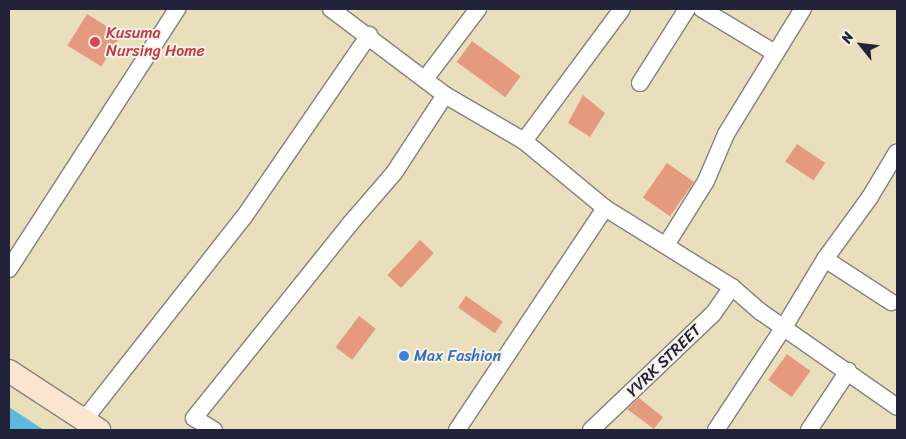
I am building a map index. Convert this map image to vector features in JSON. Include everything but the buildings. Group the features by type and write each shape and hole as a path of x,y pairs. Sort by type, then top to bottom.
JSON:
{"main road":[{"path":"9,371 92,425"}],"street":[{"path":"9,269 177,9"},
{"path":"425,79 478,9"},
{"path":"524,141 622,9"},
{"path":"640,84 687,9"},
{"path":"702,9 774,53"},
{"path":"666,245 706,181 726,134 774,53 803,9"},
{"path":"335,10 446,95 524,141 605,208 732,287 784,328 897,407"},
{"path":"92,425 244,217 368,35"},
{"path":"214,430 194,418 343,232 394,173 446,95"},
{"path":"716,430 784,328 825,259 870,196 897,152"},
{"path":"456,430 605,208"},
{"path":"825,259 891,302"},
{"name":"YVRK STREET","path":"591,430 713,314 732,287"},
{"path":"810,430 848,371"}],"water":[{"path":"9,407 44,430 9,430"}],"place":[{"name":"Kusuma Nursing Home","path":"95,42"},
{"name":"Max Fashion","path":"404,356"}]}
